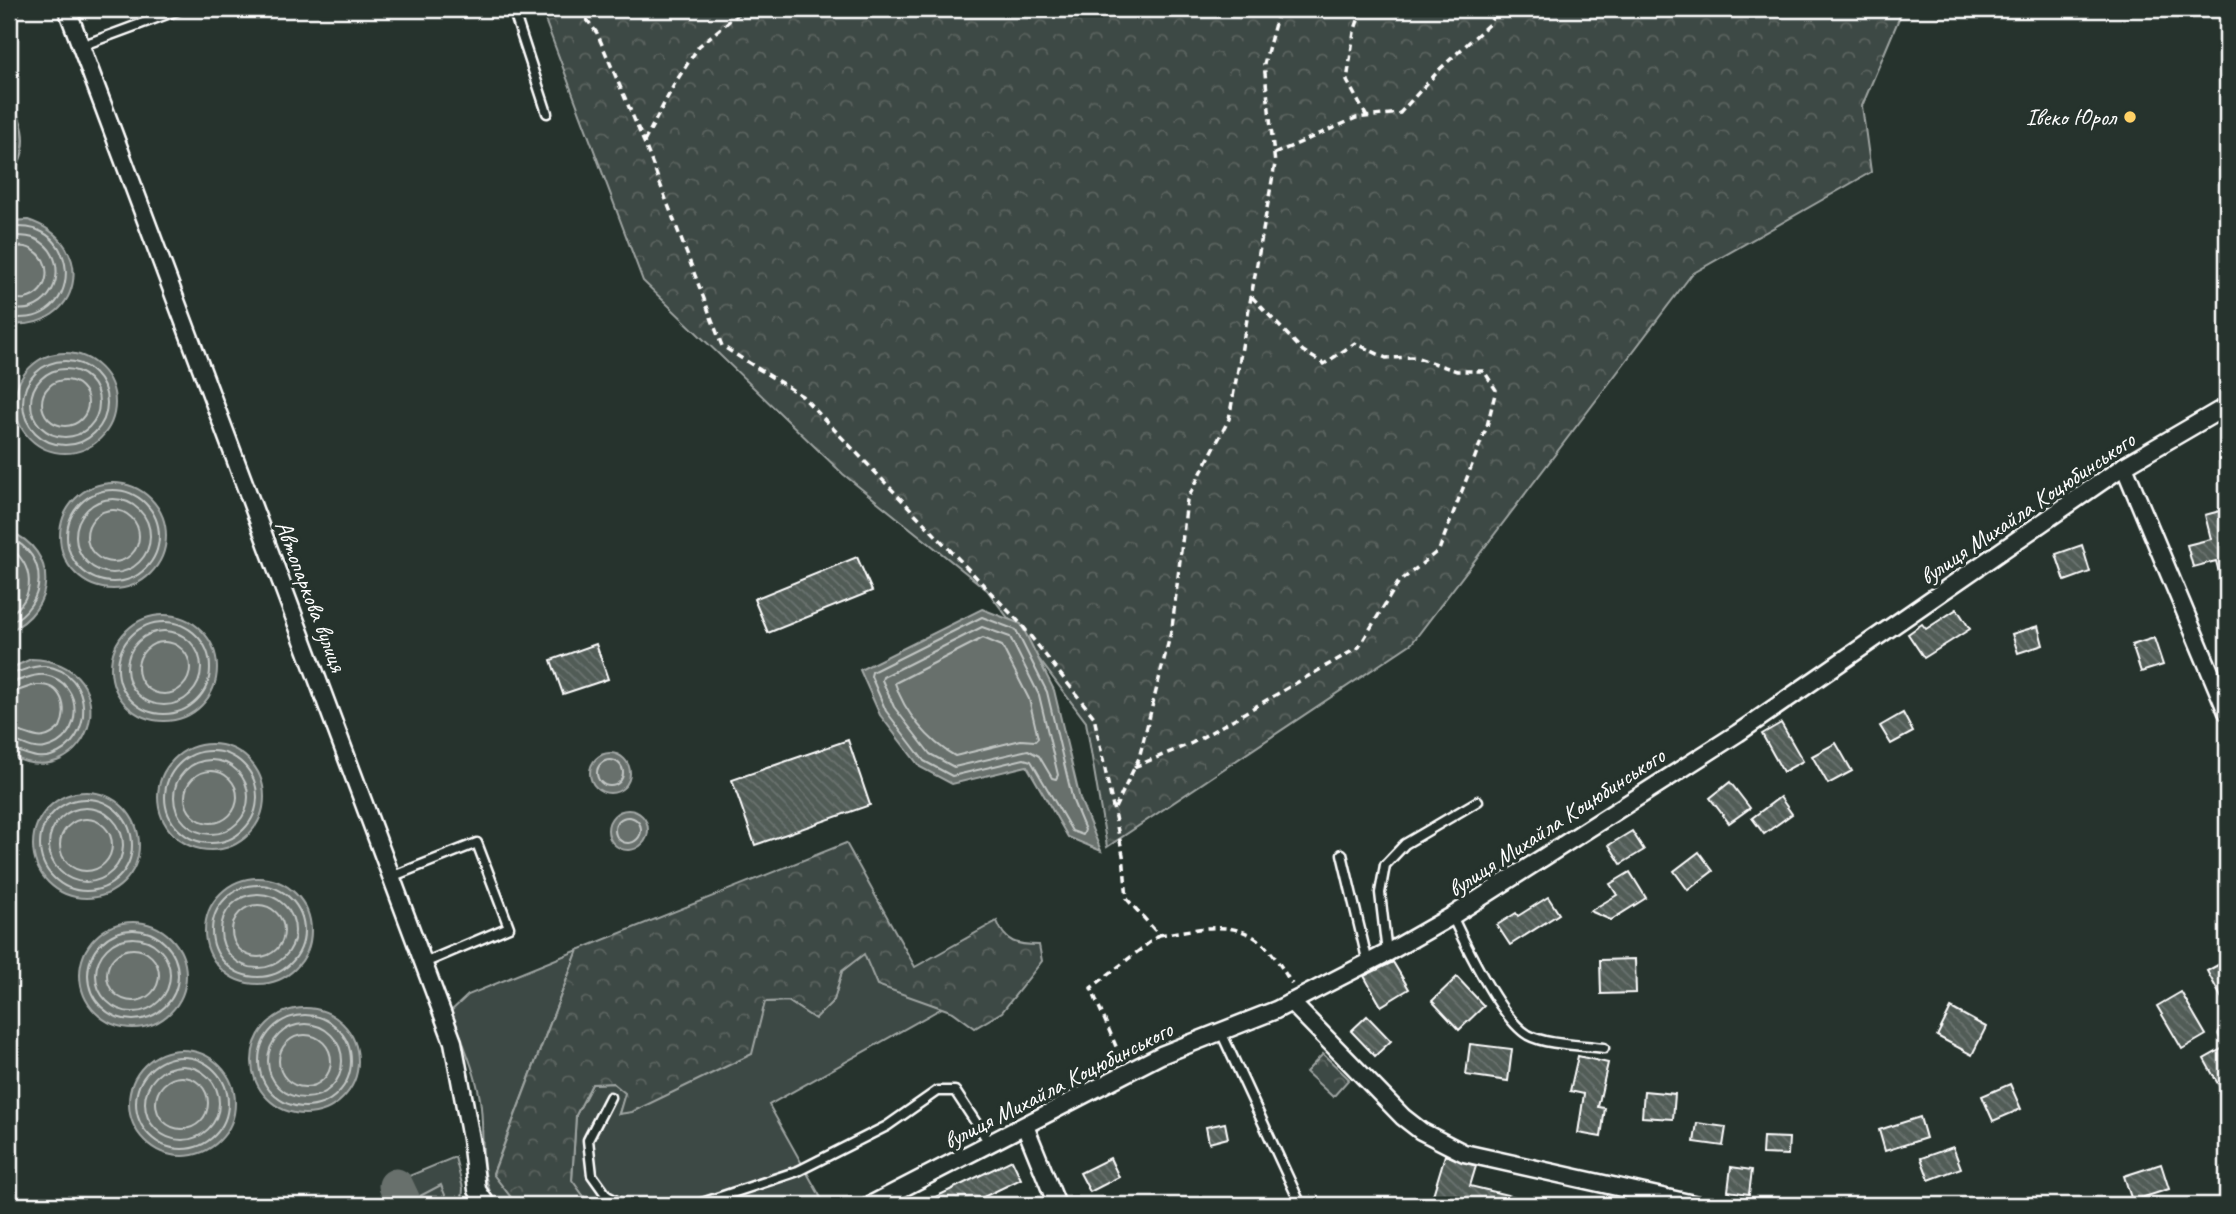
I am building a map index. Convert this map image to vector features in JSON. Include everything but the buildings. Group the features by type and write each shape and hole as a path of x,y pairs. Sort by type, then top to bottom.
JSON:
{"street":[{"name":"Автопаркова вулиця","path":"67,9 453,1042 471,1139 477,1198 487,1205"},
{"name":"вулиця Михайла Коцюбинського","path":"870,1205 1161,1055 1296,1000 1452,916 1750,725 2124,466 2227,406"},
{"path":"2124,466 2227,712"},
{"path":"1296,1000 1384,1099 1421,1131 1442,1143 1464,1153 1698,1205"},
{"path":"1025,1126 1057,1205"}],"lane":[{"path":"81,46 181,9"},
{"path":"513,9 547,113"},
{"path":"1387,953 1380,893 1385,865 1405,844 1478,801"},
{"path":"391,877 477,843 509,927 424,963"},
{"path":"1342,854 1368,963"},
{"path":"1452,916 1514,1024 1528,1035 1542,1040 1604,1048"},
{"path":"1221,1032 1301,1205"},
{"path":"696,1205 797,1171 887,1126 937,1091 956,1091 989,1144"},
{"path":"610,1097 588,1140 592,1175 607,1196 624,1205"}],"path":[{"path":"579,9 597,33 644,142 722,346 802,396 1021,624 1094,716 1123,855 1127,899 1159,935"},
{"path":"644,142 675,83 699,46 744,9"},
{"path":"1114,810 1139,758 1172,628 1186,500 1229,419 1275,164 1264,64 1279,9"},
{"path":"1362,9 1354,32 1347,82 1367,117"},
{"path":"1273,154 1356,118 1400,113 1441,68 1489,24 1498,9"},
{"path":"1134,767 1192,743 1359,647 1398,583 1439,550 1487,426 1496,390 1484,371 1457,371 1415,357 1386,358 1355,343 1324,364 1303,351 1250,295"},
{"path":"1127,1073 1091,989 1159,935 1227,926 1254,935 1269,949 1296,1000"}],"green space":[{"path":"541,9 1903,9 1862,106 1871,172 1692,274 1412,643 1107,847 1086,722 987,590 843,474 643,281"},
{"path":"846,843 915,967 997,921 1004,934 1013,941 1039,945 1042,961 1002,1012 975,1028 953,1012 877,985 864,954 842,971 834,1000 815,1019 788,1001 765,1002 752,1054 632,1112 619,1114 625,1093 613,1083 592,1084 576,1115 572,1180 590,1205 517,1205 493,1174 578,950"},
{"path":"578,950 493,1173 517,1205 496,1205 484,1165 478,1088 451,1011 468,995"},
{"path":"864,953 922,1000 942,1008 769,1105 825,1205 590,1205 572,1181 576,1115 592,1084 613,1083 626,1093 619,1113 765,1002 788,1001 814,1018 834,1000 842,971"},
{"path":"1323,1054 1349,1079 1333,1097 1306,1072"},
{"path":"455,1157 463,1188 462,1205 419,1205 409,1176"},
{"path":"441,1185 449,1205 403,1205"}],"water":[{"path":"9,102 20,121 24,140 20,159 9,178"},
{"path":"28,220 51,232 66,247 73,266 72,284 65,301 52,314 33,323 9,324 9,221"},
{"path":"65,353 84,357 100,368 111,384 115,403 111,422 100,438 84,449 65,453 46,449 30,438 19,422 15,403 19,384 30,368 46,357"},
{"path":"113,483 133,487 150,499 162,516 166,536 162,556 150,573 133,585 113,589 93,585 76,573 64,556 60,536 64,516 76,499 93,487"},
{"path":"9,531 25,540 37,552 45,581 43,595 36,609 25,621 9,631"},
{"path":"982,609 1021,624 1054,690 1080,799 1101,851 1068,837 1027,766 952,784 920,767 880,715 860,670"},
{"path":"164,615 184,619 201,631 213,648 217,668 213,688 201,705 184,717 164,721 144,717 127,705 115,688 111,668 115,648 127,631 144,619"},
{"path":"31,659 62,666 81,681 90,702 89,725 79,745 62,759 38,764 9,755 9,669"},
{"path":"211,744 231,748 248,760 260,777 264,797 260,817 248,834 231,846 211,850 191,846 174,834 162,817 158,797 162,777 174,760 191,748"},
{"path":"610,753 624,759 630,773 624,787 610,793 596,787 590,773 596,759"},
{"path":"86,792 106,796 123,808 135,825 139,845 135,865 123,882 106,894 86,898 66,894 49,882 37,865 33,845 37,825 49,808 66,796"},
{"path":"628,810 642,816 648,830 642,844 628,850 614,844 608,830 614,816"},
{"path":"258,878 278,882 295,894 307,911 311,931 307,951 295,968 278,980 258,984 238,980 221,968 209,951 205,931 209,911 221,894 238,882"},
{"path":"133,922 153,926 170,938 182,955 186,975 182,995 170,1012 153,1024 133,1028 113,1024 96,1012 84,995 80,975 84,955 96,938 113,926"},
{"path":"305,1008 325,1012 342,1024 354,1041 358,1061 354,1081 342,1098 325,1110 305,1114 285,1110 268,1098 256,1081 252,1061 256,1041 268,1024 285,1012"},
{"path":"182,1050 202,1054 219,1066 231,1083 235,1103 231,1123 219,1140 202,1152 182,1156 162,1152 145,1140 133,1123 129,1103 133,1083 145,1066 162,1054"}],"waterway":[{"path":"396,1186 405,1205"}],"place":[{"name":"Івеко Юрол","path":"2130,117"}]}
